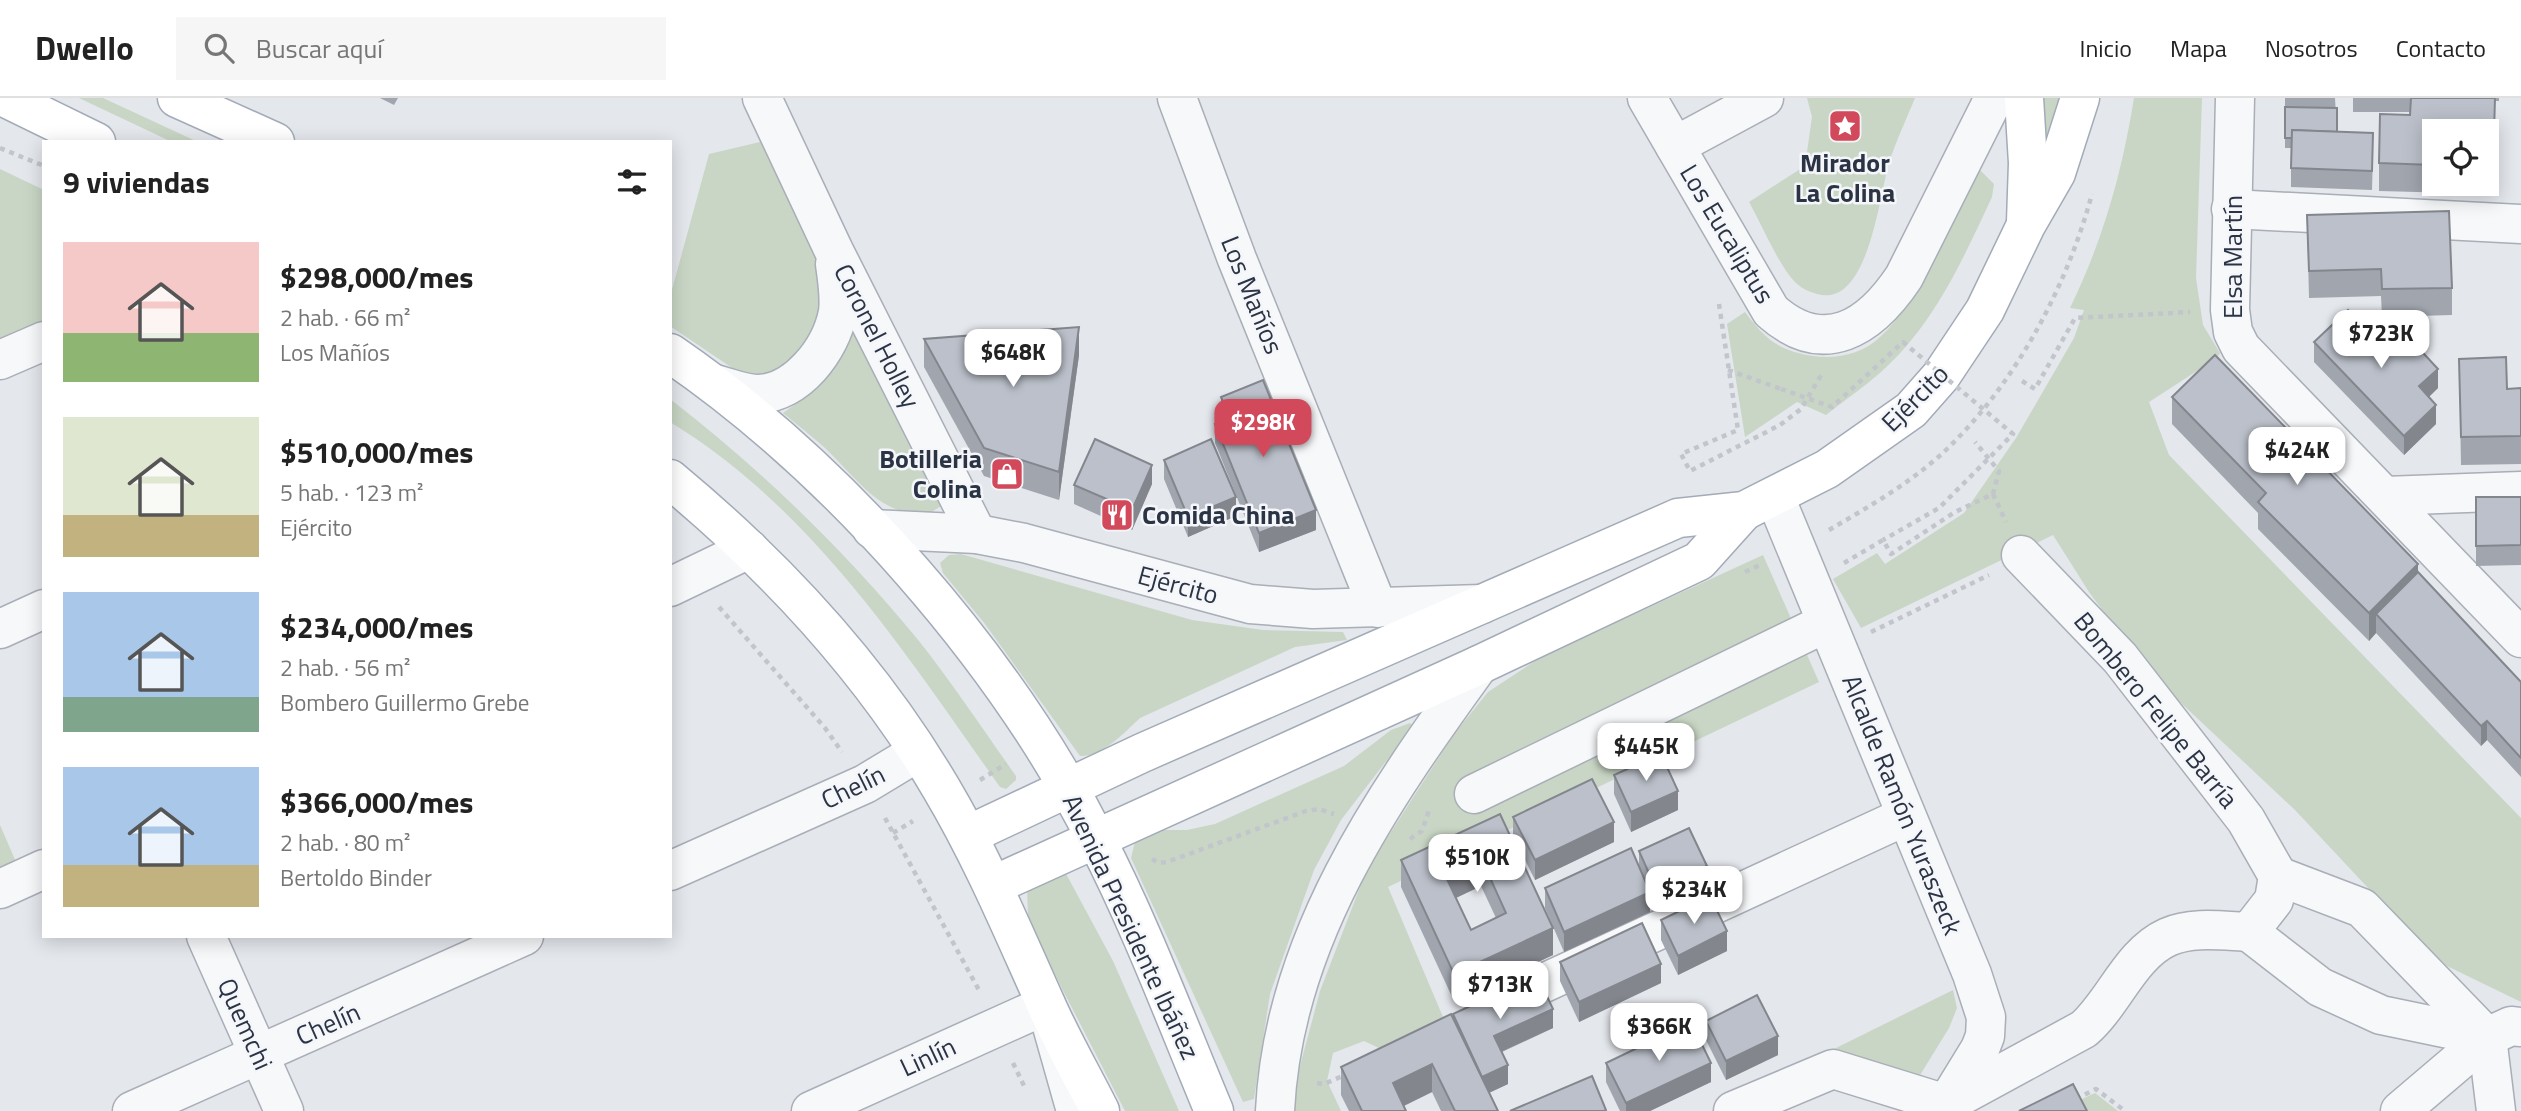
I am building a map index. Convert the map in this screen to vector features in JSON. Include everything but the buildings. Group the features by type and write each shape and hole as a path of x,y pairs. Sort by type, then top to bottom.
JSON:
{"main road":[{"path":"6,98 92,140"},
{"path":"177,98 271,140"},
{"name":"Ejército","path":"2024,98 2028,163 2026,225"},
{"name":"Ejército","path":"994,885 1479,665 1699,561 1759,504 1827,469 1911,410 1964,345 1985,310 2026,225 2056,173 2080,98"},
{"name":"Avenida Presidente Ibáñez","path":"672,354 743,405 872,529 990,670 1068,788 1096,839 1214,1111"},
{"path":"672,481 749,548 845,651 918,752 968,835 994,885 1046,1005 1100,1111"},
{"name":"Ejército","path":"968,835 1068,788 1678,518 1759,504"}],"street":[{"name":"Coronel Holley","path":"762,98 834,251 977,534"},
{"name":"Los Mañíos","path":"1177,98 1237,259 1378,608"},
{"name":"Los Eucaliptus","path":"1647,98 1772,311 1800,332 1838,334 1856,326 1887,302 1904,277 1994,98"},
{"path":"1675,146 1764,98"},
{"name":"Elsa Martín","path":"2235,98 2230,310 2233,332 2241,348 2521,638"},
{"path":"2231,209 2521,224"},
{"name":"Coronel Holley","path":"715,384 745,392 768,393 780,390 803,374 826,343 838,310 834,251"},
{"path":"0,360 42,342"},
{"path":"2385,496 2521,491"},
{"name":"Alcalde Ramón Yuraszeck","path":"1759,504 1832,636 1986,1017 1980,1049 1944,1107"},
{"name":"Ejército","path":"872,529 977,534 1024,543 1250,604 1313,609 1488,604"},
{"path":"681,582 749,548"},
{"name":"Bombero Felipe Barría","path":"2021,555 2120,659 2246,820 2278,876"},
{"path":"0,629 42,610"},
{"path":"1474,794 1832,636"},
{"name":"Ejército","path":"1275,1111 1278,1075 1292,1010 1319,926 1372,818 1479,665"},
{"name":"Chelín","path":"672,870 865,784 918,752"},
{"path":"1458,1023 1906,816"},
{"path":"0,889 42,870"},
{"path":"2249,932 2274,900 2278,876 2362,908 2504,1032"},
{"path":"1732,1111 1833,1069 1944,1107 2084,1029 2095,1019 2140,959 2167,937 2194,931 2249,932 2320,987 2381,1016 2504,1032"},
{"name":"Quemchi","path":"207,938 284,1111"},
{"name":"Chelín","path":"132,1111 520,938"},
{"path":"1046,1005 1076,1111"},
{"name":"Linlín","path":"811,1111 1046,1005"},
{"path":"2400,1111 2504,1032"},
{"path":"2496,1111 2504,1032"}],"path":[{"path":"0,148 42,165"},
{"path":"1717,292 1738,430 1681,454 1690,471 1780,425 1801,409 1820,377 1809,370"},
{"path":"2022,381 2035,389 2075,318 2230,310"},
{"path":"1728,370 1832,407 1903,342 2013,434 1939,508 1883,540 1891,554 1955,513 1993,494"},
{"path":"1832,636 2012,564 2021,555 1993,494 1999,471 1975,442"},
{"path":"681,582 825,728 865,784 939,914 997,1026 1031,1101"},
{"path":"1313,1082 1324,1084 1346,1074"},
{"path":"2081,1111 2076,1099 2096,1089 2126,1111"}],"green space":[{"path":"79,98 103,98 194,140 168,140"},
{"path":"1807,98 1915,98 1889,163 1875,223 1860,268 1848,285 1834,294 1813,293 1794,281 1776,254 1749,202 1805,166 1812,117"},
{"path":"2041,98 2059,98 2046,147"},
{"path":"2134,98 2202,98 2196,278 2203,325 2220,353 2217,358 2149,402 2169,455 2521,818 2521,1002 2447,966 2384,905 2295,810 2148,672 2089,592 2053,535 1861,628 1833,579 1877,553 1885,564 1964,513 2016,438 2074,338 2084,310 2070,308 2110,206 2124,153"},
{"path":"760,142 829,285 824,312 789,372 747,378 672,327 672,290 709,154"},
{"path":"0,169 42,189 42,327 0,346"},
{"path":"1981,171 1994,184 1992,197 1946,290 1917,334 1900,354 1875,378 1826,415 1797,402 1745,437 1727,324 1745,312 1774,343 1791,351 1814,356 1840,356 1865,348 1893,324 1907,305 1977,172"},
{"path":"853,328 940,499 941,506 927,515 895,509 882,502 783,413 811,393 831,372"},
{"path":"672,401 770,483 832,544 891,608 944,674 1016,776 1016,780 1006,789 1000,787 892,636 853,587 769,497 721,457 672,423"},
{"path":"961,554 1192,620 1263,630 1343,632 1347,640 1295,647 1140,718 1105,748 1080,756 985,624 943,573 940,563 949,555"},
{"path":"1763,555 1819,682 1388,887 1443,1017 1381,1049 1364,1041 1333,1053 1327,1081 1341,1111 1294,1111 1299,1070 1320,991 1367,869 1454,734 1488,692 1541,657"},
{"path":"1410,723 1413,726 1341,820 1314,870 1270,994 1254,1099 1243,1102 1131,858 1135,842 1161,830 1187,830 1215,824 1344,766 1391,730"},
{"path":"0,825 16,862 0,869"},
{"path":"1064,870 1113,961 1179,1111 1125,1111 1034,934 1028,915 1027,888"},
{"path":"1953,990 1957,1008 1949,1028 1917,1080 1830,1051"},
{"path":"2095,1093 2118,1111 2086,1111 2080,1100"}],"place":[{"name":"Mirador La Colina","path":"1845,126"},
{"name":"Botilleria Colina","path":"1007,474"},
{"name":"Comida China","path":"1117,515"}]}
